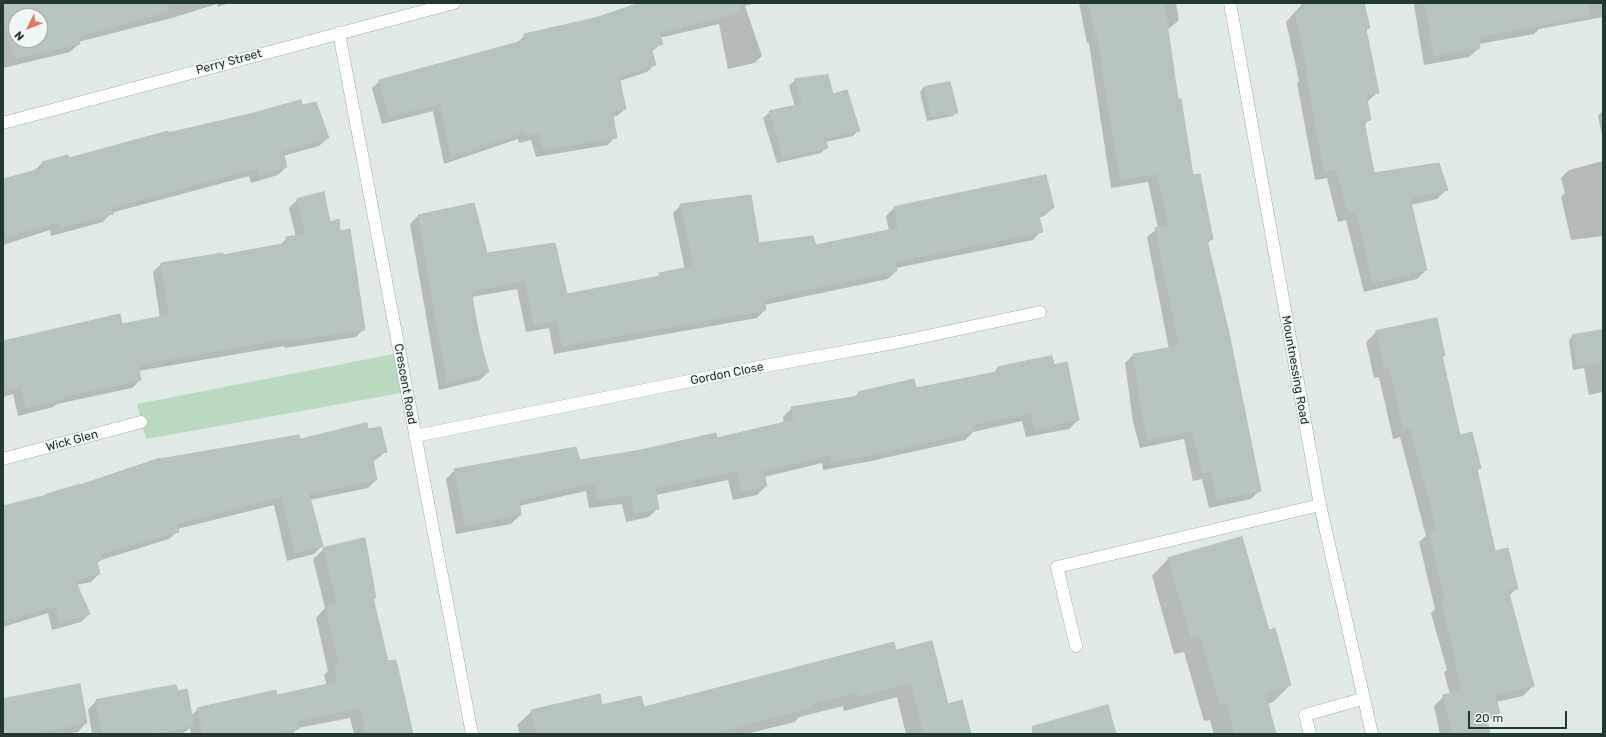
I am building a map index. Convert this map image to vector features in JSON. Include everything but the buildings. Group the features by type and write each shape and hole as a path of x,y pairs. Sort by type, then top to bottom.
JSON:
{"street":[{"name":"Perry Street","path":"3,123 454,3"},
{"name":"Mountnessing Road","path":"1230,3 1320,505 1362,699 1372,734"},
{"name":"Crescent Road","path":"339,33 472,734"},
{"name":"Gordon Close","path":"415,436 751,369 899,342 1040,312"},
{"name":"Wick Glen","path":"3,459 141,422"},
{"path":"1076,646 1056,567 1320,505"},
{"path":"1310,734 1304,715 1362,699"}],"green space":[{"path":"399,353 407,392 146,439 137,404"}]}
